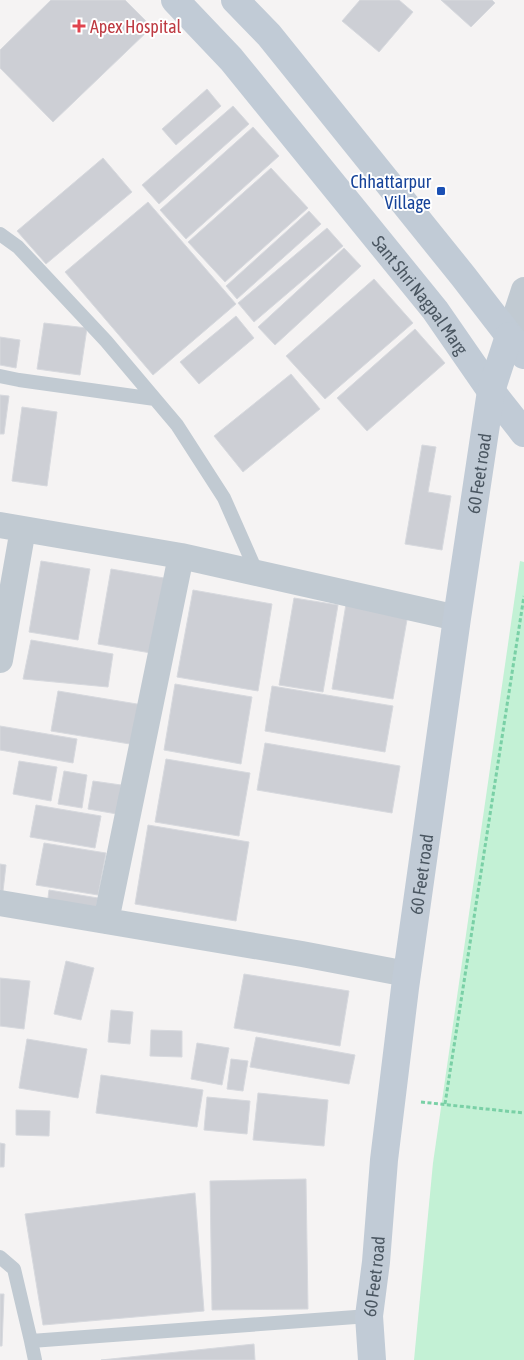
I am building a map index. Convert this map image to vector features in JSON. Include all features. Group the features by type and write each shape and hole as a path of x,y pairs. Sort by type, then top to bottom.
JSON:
{"street":[{"name":"Sant Shri Nagpal Marg","path":"175,0 231,59 435,310 491,391 524,433"},
{"path":"235,0 275,43 517,345"},
{"path":"517,345 524,290"},
{"name":"60 Feet road","path":"372,1360 369,1316 376,1262 390,1098 457,618 491,391 517,345"},
{"path":"0,660 12,527 181,556 457,618"},
{"path":"106,921 181,556"},
{"path":"0,903 302,954 407,974"}],"lane":[{"path":"0,234 18,247 106,341 177,425 224,498 256,572"},
{"path":"0,376 155,399"},
{"path":"0,1257 14,1269 36,1360"},
{"path":"31,1341 369,1316"}],"path":[{"path":"445,1104 524,596"},
{"path":"390,1098 524,1113"}],"green space":[{"path":"520,561 524,562 524,1360 414,1360 433,1163"}],"building":[{"path":"51,0 125,0 152,27 53,122 0,68 0,50"},
{"path":"360,0 399,0 413,12 379,52 342,21"},
{"path":"441,0 492,0 495,3 471,27"},
{"path":"207,89 221,106 176,145 162,129"},
{"path":"233,106 249,124 159,204 142,185"},
{"path":"253,127 279,156 186,239 160,210"},
{"path":"103,158 132,192 46,264 17,231"},
{"path":"271,168 308,208 225,282 188,242"},
{"path":"148,202 236,304 153,375 65,272"},
{"path":"309,211 321,224 237,299 226,286"},
{"path":"327,228 343,246 254,322 238,303"},
{"path":"344,248 361,266 275,345 258,327"},
{"path":"374,279 413,323 325,399 286,356"},
{"path":"236,316 254,338 199,384 180,362"},
{"path":"44,323 87,328 80,375 37,369"},
{"path":"415,329 445,363 367,431 337,398"},
{"path":"0,337 20,340 16,368 0,365"},
{"path":"291,374 320,409 243,472 214,436"},
{"path":"0,395 9,396 4,434 0,434"},
{"path":"22,407 57,412 47,486 12,481"},
{"path":"422,445 436,447 428,492 451,496 442,550 405,544"},
{"path":"41,561 90,569 78,640 29,632"},
{"path":"111,569 164,578 151,653 98,644"},
{"path":"193,590 272,604 258,691 177,677"},
{"path":"294,598 338,605 323,692 279,685"},
{"path":"346,604 408,614 393,699 332,689"},
{"path":"31,640 113,654 108,687 23,679"},
{"path":"175,684 252,697 241,764 164,750"},
{"path":"272,686 393,706 385,752 265,731"},
{"path":"58,691 143,705 136,745 51,731"},
{"path":"0,726 77,739 73,763 0,750"},
{"path":"265,743 400,766 392,813 257,790"},
{"path":"166,759 250,773 239,836 155,822"},
{"path":"19,761 57,767 51,801 13,794"},
{"path":"64,771 87,775 82,808 58,804"},
{"path":"93,781 121,785 117,814 88,809"},
{"path":"36,805 101,816 95,848 30,837"},
{"path":"148,825 249,842 236,921 135,904"},
{"path":"44,843 106,853 98,895 36,885"},
{"path":"0,864 6,865 3,891 0,891"},
{"path":"49,890 98,898 95,914 47,906"},
{"path":"66,961 94,968 81,1020 54,1014"},
{"path":"244,974 349,991 340,1046 234,1028"},
{"path":"0,978 30,981 24,1029 0,1026"},
{"path":"111,1010 133,1012 130,1044 108,1042"},
{"path":"151,1030 182,1031 182,1057 150,1056"},
{"path":"256,1037 355,1055 349,1084 250,1067"},
{"path":"27,1039 87,1049 78,1098 19,1088"},
{"path":"197,1043 229,1048 222,1085 191,1079"},
{"path":"231,1059 248,1061 243,1091 227,1089"},
{"path":"101,1075 203,1090 197,1127 96,1113"},
{"path":"258,1093 328,1100 324,1146 253,1140"},
{"path":"207,1097 250,1101 247,1134 204,1130"},
{"path":"16,1110 50,1111 49,1136 16,1135"},
{"path":"0,1143 5,1144 4,1167 0,1167"},
{"path":"306,1179 308,1309 212,1310 210,1181"},
{"path":"195,1193 204,1311 43,1325 25,1214"},
{"path":"0,1294 4,1294 2,1346 0,1346"},
{"path":"254,1344 255,1360 101,1360"}],"place":[{"name":"Apex Hospital","path":"79,26"},
{"name":"Chhattarpur Village","path":"441,191"}]}
